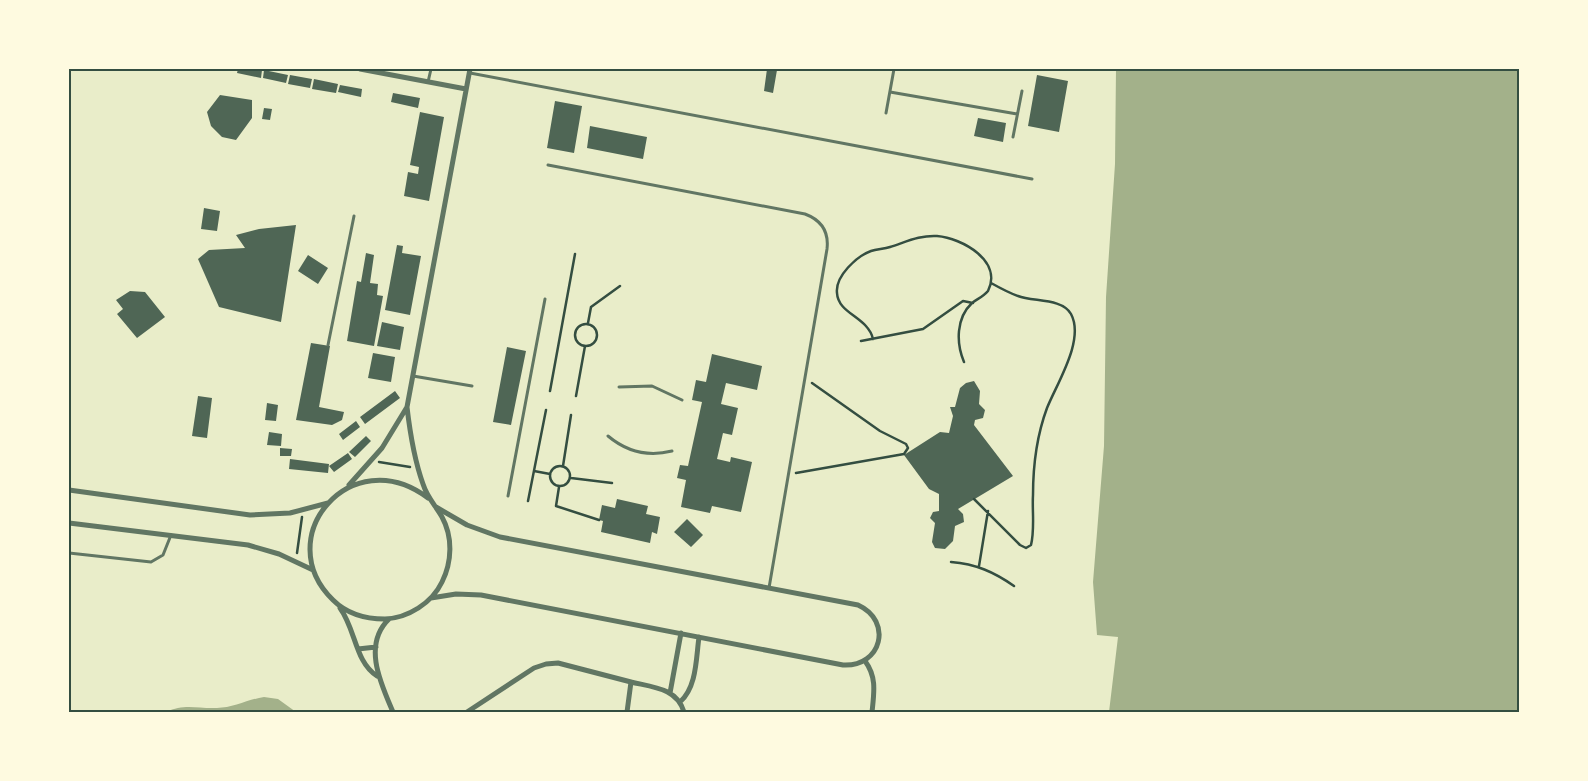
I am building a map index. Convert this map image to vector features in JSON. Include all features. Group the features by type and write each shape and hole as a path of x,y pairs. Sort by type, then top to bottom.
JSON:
{"street":[{"path":"360,69 466,89"},
{"path":"394,712 377,676 363,663 352,627 337,604 327,594 313,570 310,556 312,534 320,514 328,502 347,487 372,460 391,434 407,407 470,71"},
{"path":"407,407 418,466 428,498"},
{"path":"337,604 362,617 389,619 412,612 431,598 446,574 450,554 448,532 436,507 416,489 389,480 368,481 347,487"},
{"path":"69,490 250,515 303,510 328,502"},
{"path":"431,598 456,594 481,595 843,665 865,661 875,650 879,637 874,618 864,608 500,537 467,526 436,507"},
{"path":"69,522 248,545 294,560 313,570"},
{"path":"377,676 376,647 379,632 389,619"},
{"path":"670,693 681,633"},
{"path":"680,702 692,684 700,637"},
{"path":"358,649 376,647"},
{"path":"865,661 873,678 872,712"},
{"path":"468,712 534,668 558,663 670,693 680,702 684,712"},
{"path":"628,712 631,682"}],"lane":[{"path":"428,82 431,69"},
{"path":"886,113 894,69"},
{"path":"470,71 1032,179"},
{"path":"1013,137 1022,91"},
{"path":"890,92 1018,114"},
{"path":"548,165 805,214 817,220 825,230 827,242 769,588"},
{"path":"328,345 354,216"},
{"path":"508,496 545,299"},
{"path":"413,376 472,386"},
{"path":"620,387 630,385 652,386 663,389 682,400"},
{"path":"608,436 622,446 638,452 655,454 672,451"},
{"path":"69,553 151,562 163,554 171,535"}],"path":[{"path":"873,339 868,325 847,310 838,298 836,291 844,274 865,254 915,238 938,236 949,238 969,246 982,256 990,269 990,283 985,295 973,303 964,314 959,330 958,346 964,362"},
{"path":"550,391 575,254"},
{"path":"974,499 988,510 1020,545 1026,548 1031,545 1033,483 1037,452 1046,410 1073,347 1075,333 1071,313 1065,308 1057,304 1019,297 990,283"},
{"path":"588,323 591,307 620,286"},
{"path":"861,341 923,329 963,302 973,303"},
{"path":"584,346 594,343 598,334 592,325 588,323"},
{"path":"584,346 576,340 575,330 578,326 588,323"},
{"path":"576,396 584,346"},
{"path":"788,475 904,454 908,448 906,444 880,431 804,378"},
{"path":"528,501 546,410"},
{"path":"563,466 571,415"},
{"path":"372,460 410,467 418,466"},
{"path":"550,474 555,468 563,466"},
{"path":"550,474 552,482 559,487 567,485 571,478 569,471 563,466"},
{"path":"534,471 550,474"},
{"path":"571,478 612,483"},
{"path":"559,487 556,506 598,520"},
{"path":"294,560 299,550 303,510"},
{"path":"979,566 988,510"},
{"path":"951,562 979,566 998,574 1014,586"}],"shaded area":[{"path":"1116,69 1519,69 1519,712 1109,712 1118,637 1097,635 1093,582 1104,446 1106,297 1115,164"},
{"path":"264,697 278,699 296,712 166,712 185,707 223,708"}],"building":[{"path":"238,69 262,70 261,78 237,73"},
{"path":"767,69 777,70 773,93 764,91"},
{"path":"264,70 288,75 286,83 263,78"},
{"path":"290,75 312,79 310,88 288,84"},
{"path":"1037,75 1068,81 1059,132 1028,126"},
{"path":"314,79 338,84 336,93 312,89"},
{"path":"340,85 362,89 361,97 338,92"},
{"path":"393,93 420,98 418,108 391,102"},
{"path":"220,95 252,100 252,118 236,140 222,137 211,126 207,112"},
{"path":"555,101 582,106 574,153 547,148"},
{"path":"264,108 272,109 270,120 262,119"},
{"path":"420,112 444,117 429,201 404,196 408,172 418,174 419,167 410,165"},
{"path":"978,118 1006,123 1003,142 974,136"},
{"path":"590,126 647,137 643,159 587,148"},
{"path":"204,208 220,211 217,231 201,229"},
{"path":"296,225 281,322 219,307 198,259 209,250 245,248 236,235 259,229"},
{"path":"397,245 403,246 402,253 421,256 410,315 385,310"},
{"path":"366,253 374,255 370,283 378,284 377,295 383,296 374,346 347,341 357,281 361,282"},
{"path":"308,255 328,268 318,284 298,271"},
{"path":"130,291 145,292 165,317 137,338 117,314 123,309 116,300"},
{"path":"382,322 404,327 400,350 377,346"},
{"path":"311,343 330,346 319,407 344,412 342,420 332,425 296,420"},
{"path":"507,347 526,351 511,425 493,422"},
{"path":"373,353 395,357 391,382 368,378"},
{"path":"712,354 762,366 757,390 726,383 721,404 738,408 732,435 723,433 717,459 730,462 731,457 752,462 741,512 712,506 710,513 681,507 686,480 677,478 680,465 688,466 702,402 692,400 696,380 706,382"},
{"path":"974,381 980,391 979,404 985,410 983,418 975,420 974,425 1013,476 958,509 963,514 964,522 955,526 953,541 945,549 935,548 932,542 935,523 930,518 933,512 939,511 939,494 929,489 904,455 940,432 949,433 953,416 950,407 955,407 960,388 966,383"},
{"path":"395,391 400,398 365,424 360,417"},
{"path":"198,396 212,398 207,438 192,436"},
{"path":"267,403 278,405 276,421 265,420"},
{"path":"356,421 360,427 343,440 339,434"},
{"path":"269,432 282,434 281,446 267,445"},
{"path":"366,436 371,441 355,457 349,452"},
{"path":"280,448 292,449 291,456 280,456"},
{"path":"348,453 352,459 334,472 329,466"},
{"path":"290,459 329,464 328,473 289,469"},
{"path":"617,499 648,506 646,514 660,517 657,534 652,532 650,543 601,532 603,521 599,520 602,505 615,508"},
{"path":"687,519 703,535 691,547 674,532"}]}
